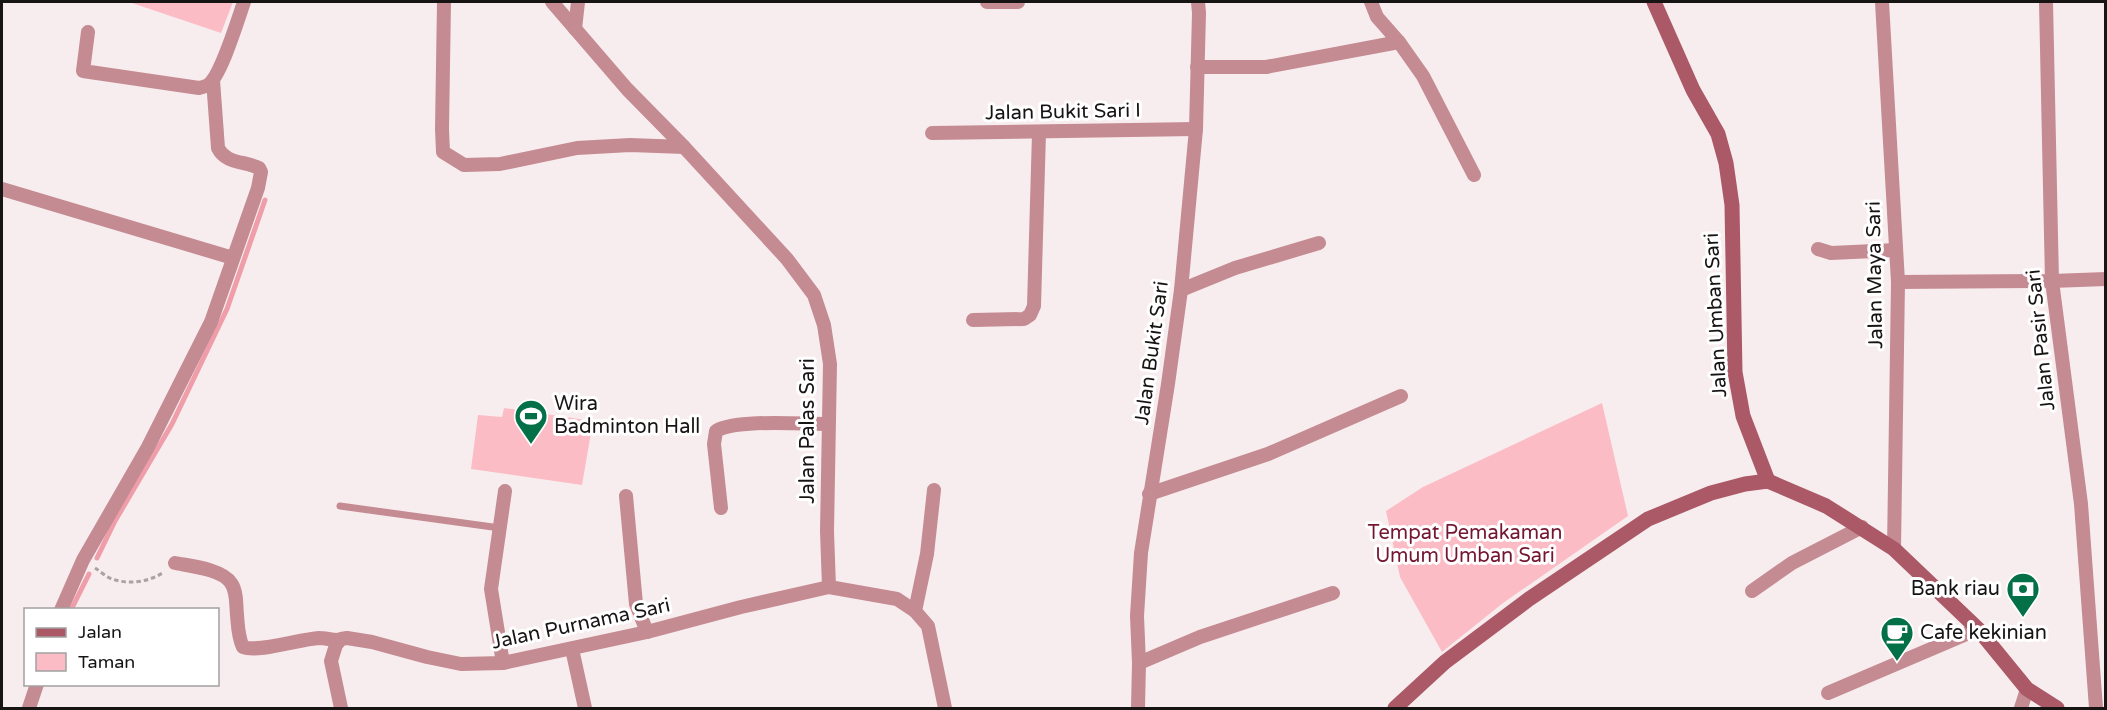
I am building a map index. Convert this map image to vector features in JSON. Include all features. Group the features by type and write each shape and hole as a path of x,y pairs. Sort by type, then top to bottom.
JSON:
{"main road":[{"name":"Jalan Umban Sari","path":"1654,2 1694,90 1718,134 1726,164 1732,205 1735,372 1743,416 1768,480"},
{"path":"1395,708 1445,662 1520,606 1647,519 1711,493 1768,480 1826,506 1894,549 1978,629 2027,689 2057,708"}],"street":[{"path":"88,32 83,71 198,87 206,86 213,80 222,62 244,2"},
{"path":"444,2 443,152 464,165 500,164 577,148 630,145 684,147"},
{"name":"Jalan Palas Sari","path":"552,2 627,89 788,260 814,295 824,325 830,364 827,531 829,587"},
{"path":"575,29 578,2"},
{"path":"987,2 1018,2"},
{"name":"Jalan Bukit Sari","path":"1138,708 1137,616 1141,553 1181,290 1196,129 1198,2"},
{"path":"1371,2 1377,17 1400,42 1424,76 1474,175"},
{"name":"Jalan Maya Sari","path":"1882,2 1898,282 1894,549"},
{"name":"Jalan Pasir Sari","path":"2046,2 2052,281 2081,504 2096,708"},
{"path":"1197,67 1266,67 1400,42"},
{"path":"61,608 83,560 148,447 211,322 258,188 261,172 258,166 227,159 218,148 213,80"},
{"name":"Jalan Bukit Sari I","path":"932,133 1196,129"},
{"path":"973,320 1024,319 1030,315 1034,306 1039,133"},
{"path":"2,189 233,258"},
{"path":"1181,290 1236,268 1319,243"},
{"path":"1818,249 1831,253 1896,250"},
{"path":"1898,282 2106,279"},
{"path":"1149,494 1268,454 1401,396"},
{"path":"721,508 714,444 716,431 740,424 828,424"},
{"path":"915,611 927,554 934,490"},
{"path":"503,663 491,589 505,491"},
{"path":"626,496 636,604 647,632"},
{"path":"1752,591 1792,563 1862,527"},
{"name":"Jalan Purnama Sari","path":"174,563 209,570 226,578 232,584 243,647 258,648 319,638 338,640 347,638 461,664 503,663 572,649 829,587"},
{"path":"829,587 897,599 915,611 928,626 945,708"},
{"path":"1139,663 1200,637 1333,593"},
{"path":"1828,693 1978,629"},
{"path":"338,640 331,661 341,708"},
{"path":"572,649 585,708"},
{"path":"30,708 36,686"},
{"path":"2021,708 2027,689"}],"lane":[{"path":"340,506 500,528"}],"path":[{"path":"83,560 112,579 136,582 153,579 174,563"}],"green space":[{"path":"129,2 233,2 221,33"},
{"name":"Tempat Pemakaman Umum Umban Sari","path":"1602,403 1628,516 1503,603 1442,652 1400,577 1386,511 1423,487"},
{"name":"Wira Badminton Hall","path":"504,408 593,421 582,485 471,469 478,415 502,417"}],"waterway":[{"path":"97,558 115,521 172,424 227,309 265,200"},
{"path":"72,608 89,574"}],"place":[{"name":"Wira Badminton Hall","path":"531,445"},
{"name":"Bank riau","path":"2023,618"},
{"name":"Cafe kekinian","path":"1897,662"}]}
